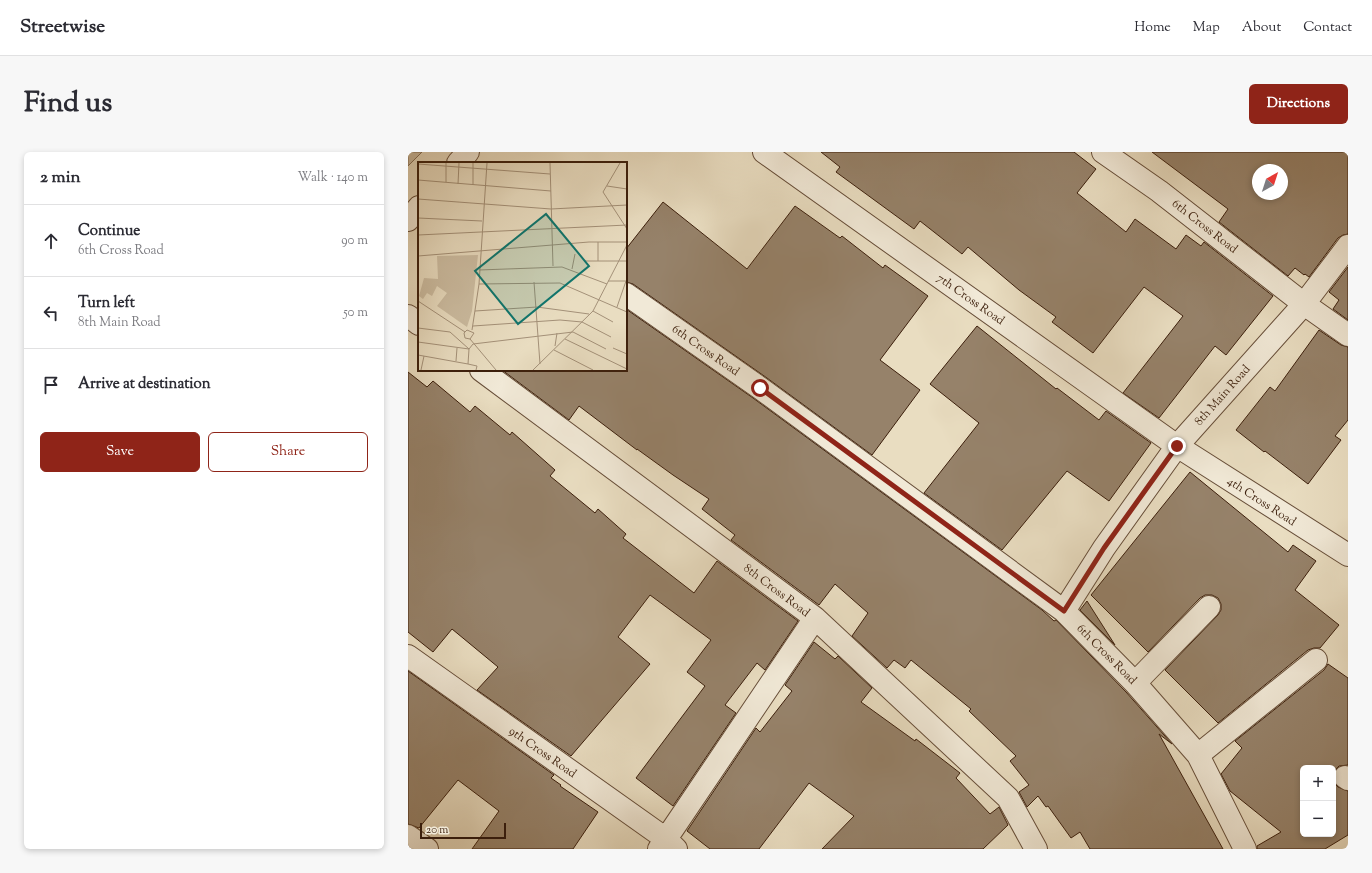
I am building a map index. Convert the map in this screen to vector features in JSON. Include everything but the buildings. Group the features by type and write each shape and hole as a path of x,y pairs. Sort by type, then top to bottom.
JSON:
{"street":[{"path":"459,162 468,152"},
{"name":"7th Cross Road","path":"764,152 1177,446"},
{"name":"6th Cross Road","path":"1103,152 1160,191 1304,304 1348,335"},
{"path":"408,220 418,208"},
{"name":"8th Main Road","path":"1064,611 1104,548 1177,446 1304,304 1348,246"},
{"name":"6th Cross Road","path":"627,295 760,388 1064,611 1135,683 1198,755 1245,849"},
{"path":"408,316 418,323"},
{"name":"8th Cross Road","path":"482,371 815,618 1008,798 1036,849"},
{"name":"4th Cross Road","path":"1177,446 1348,555"},
{"path":"1135,683 1209,607"},
{"path":"667,846 815,618"},
{"name":"9th Cross Road","path":"408,656 667,846"},
{"path":"1198,755 1316,660"},
{"path":"408,836 427,849"}],"shaded area":[{"path":"408,152 422,152 408,166"}],"route":[{"path":"760,388 1064,611 1104,548 1177,446"}]}
